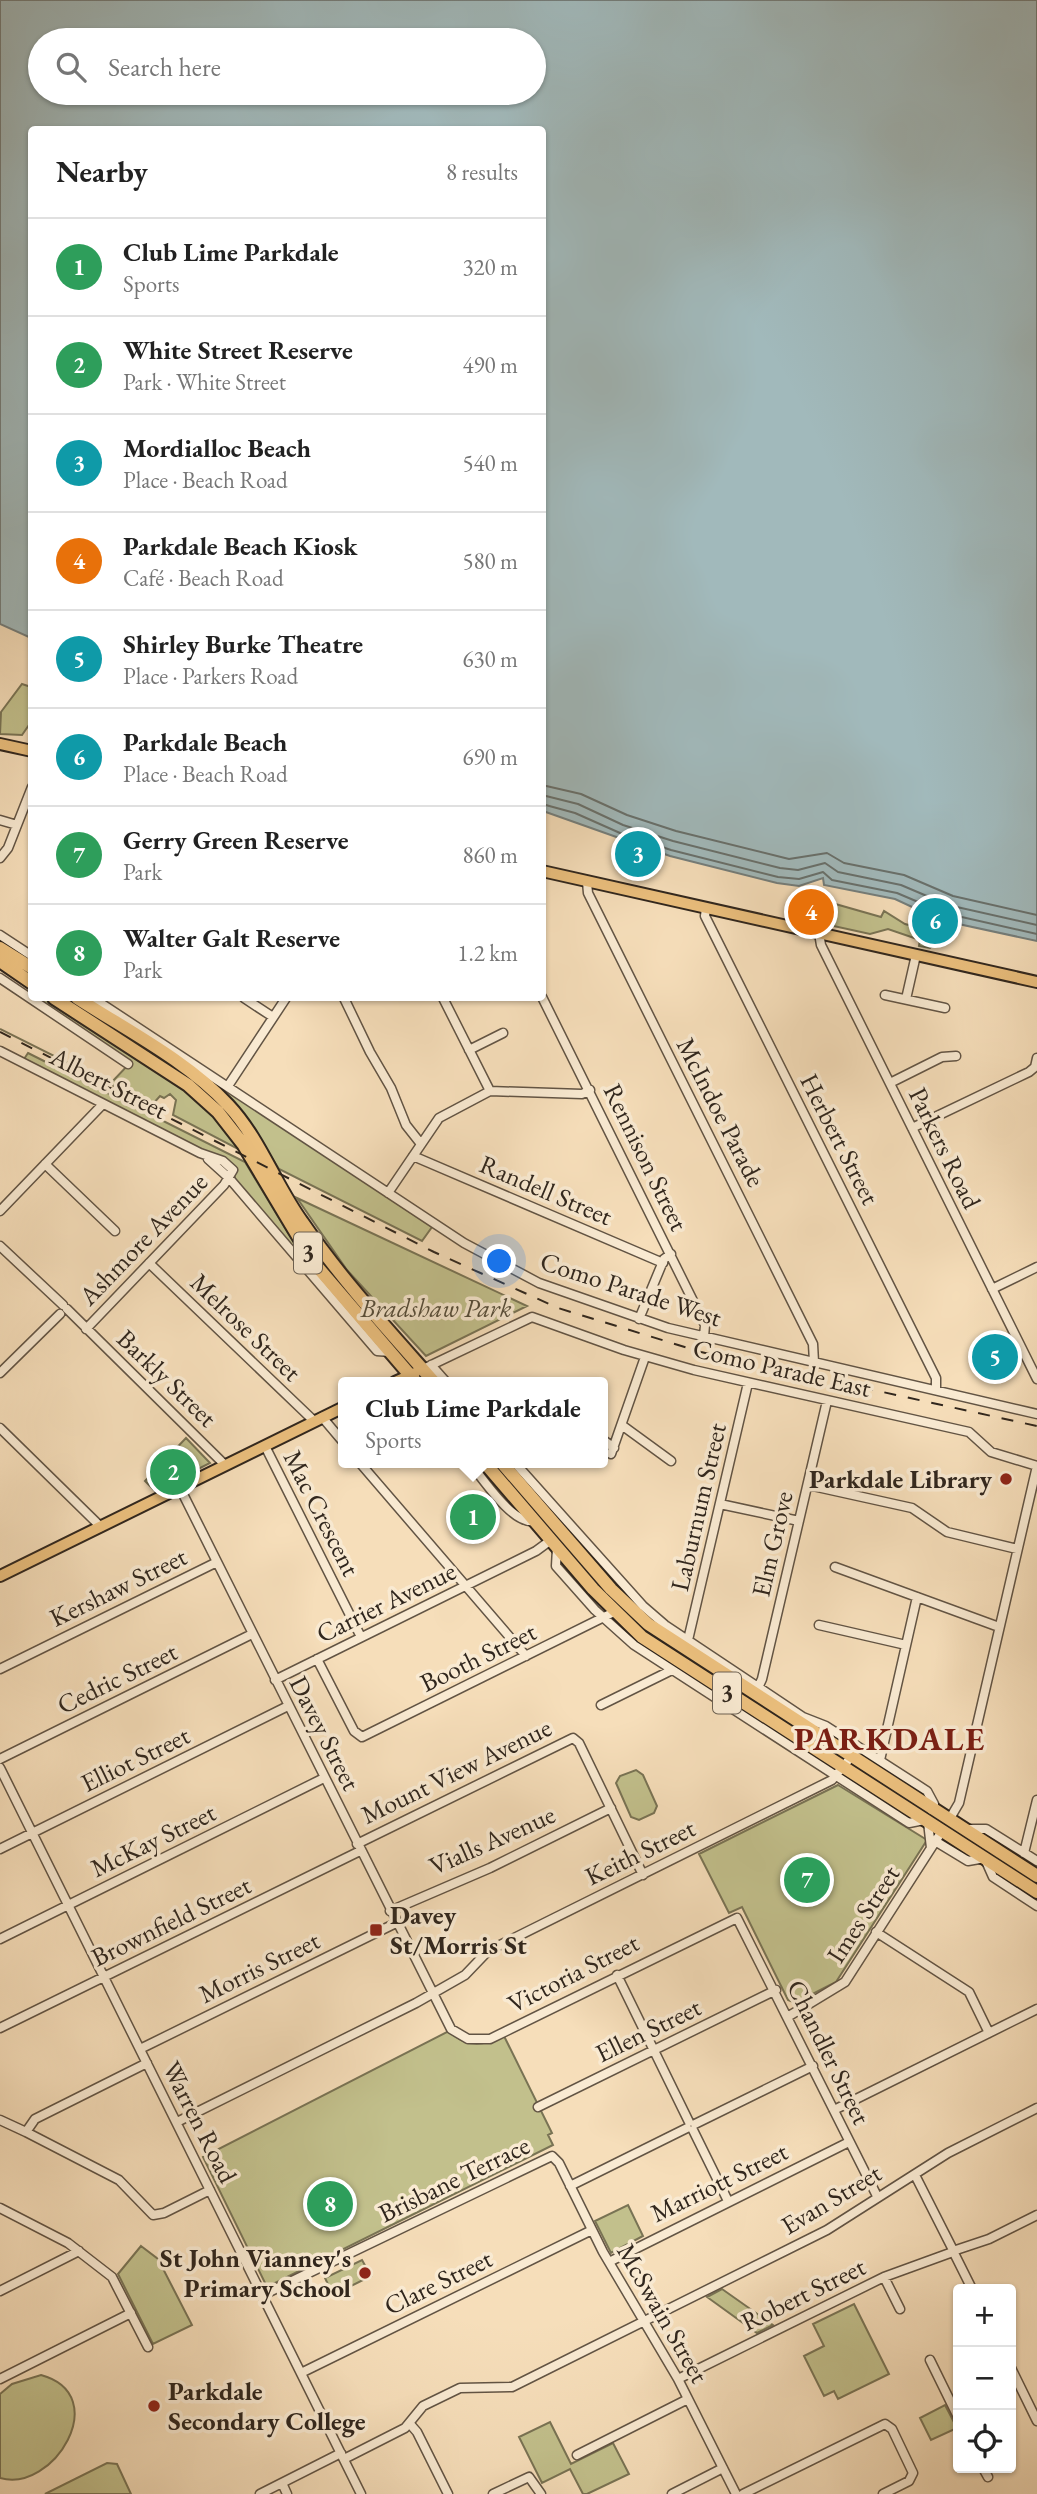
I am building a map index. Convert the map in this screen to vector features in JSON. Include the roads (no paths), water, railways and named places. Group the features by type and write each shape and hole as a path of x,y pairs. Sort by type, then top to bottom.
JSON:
{"highway":[{"path":"0,948 28,966"},
{"path":"0,961 28,980"},
{"name":"3","path":"59,1001 132,1041"},
{"name":"3","path":"81,1001 132,1041 230,1107 251,1135 317,1243 427,1367 432,1377"},
{"name":"3","path":"203,1090 240,1140 295,1235 331,1283 411,1377"},
{"name":"3","path":"489,1468 554,1544 609,1615 844,1767 928,1817 939,1835 985,1858 1037,1892"},
{"name":"3","path":"506,1468 551,1520 568,1532 617,1596 648,1624 757,1690 844,1767"},
{"path":"551,1520 554,1544"},
{"path":"567,1560 563,1543 568,1532"},
{"name":"3","path":"939,1835 963,1829 1037,1876"}],"main road":[{"path":"0,744 28,750"},
{"path":"546,872 1037,982"},
{"path":"393,1355 395,1377"},
{"path":"415,1377 427,1367"},
{"path":"0,1576 338,1410"}],"street":[{"path":"0,858 8,848 28,798"},
{"path":"0,820 17,825"},
{"name":"McIndoe Parade","path":"587,881 588,893 813,1344 816,1355 814,1362"},
{"name":"Herbert Street","path":"706,908 705,916 936,1378 936,1390"},
{"name":"Parkers Road","path":"819,933 821,945 1037,1380"},
{"path":"0,935 28,953"},
{"path":"906,999 916,955"},
{"path":"0,978 28,997"},
{"path":"885,995 944,1008"},
{"path":"34,1001 128,1064"},
{"name":"Como Parade West","path":"98,1001 388,1193 513,1271 639,1319 705,1337 1037,1412"},
{"path":"249,1001 273,1017"},
{"path":"228,1086 284,1001"},
{"path":"345,1001 391,1088 406,1125 421,1144"},
{"path":"445,1001 490,1091"},
{"name":"Rennison Street","path":"544,1001 671,1254 705,1325 705,1337"},
{"path":"470,1050 503,1032"},
{"name":"Albert Street","path":"0,1051 200,1153 229,1178 377,1351 393,1355"},
{"path":"890,1083 942,1057 956,1056"},
{"path":"912,1128 1029,1072 1035,1067 1037,1058"},
{"path":"388,1193 442,1116 490,1091 582,1094 590,1090"},
{"path":"0,1211 103,1104"},
{"name":"Randell Street","path":"413,1156 663,1264"},
{"path":"45,1164 115,1231"},
{"name":"Ashmore Avenue","path":"86,1329 229,1178"},
{"path":"0,1260 3,1249"},
{"name":"Barkly Street","path":"3,1249 49,1293 62,1310 86,1329 225,1465"},
{"path":"639,1319 663,1264 671,1254"},
{"name":"Melrose Street","path":"149,1263 338,1437"},
{"path":"992,1289 1037,1267"},
{"path":"311,1273 325,1283 331,1283"},
{"path":"0,1373 62,1310"},
{"name":"Como Parade East","path":"427,1367 526,1317 536,1318 645,1356 748,1383 969,1433 991,1452 1037,1466"},
{"path":"608,1445 613,1451 645,1356"},
{"path":"427,1367 440,1377"},
{"name":"Laburnum Street","path":"688,1640 748,1383"},
{"name":"Elm Grove","path":"757,1690 827,1401"},
{"path":"623,1426 671,1461"},
{"path":"0,1428 101,1527"},
{"name":"Mac Crescent","path":"265,1446 361,1637"},
{"name":"Como Parade East","path":"1016,1458 1037,1460"},
{"path":"928,1817 939,1835 959,1803 1037,1466"},
{"path":"364,1468 526,1656"},
{"path":"474,1468 515,1516 525,1522 534,1521"},
{"path":"518,1468 568,1532 643,1606 757,1690 803,1717 826,1726 927,1791 934,1804 928,1817 909,1823 844,1767 672,1671 635,1646 609,1615 556,1566 554,1544"},
{"path":"808,1485 912,1508 947,1532 1017,1549"},
{"name":"Davey Street","path":"180,1488 432,1994"},
{"path":"720,1504 799,1521"},
{"name":"Carrier Avenue","path":"275,1680 554,1544"},
{"name":"Kershaw Street","path":"0,1669 216,1562"},
{"path":"835,1567 999,1627"},
{"path":"880,1760 917,1597"},
{"name":"Booth Street","path":"317,1659 354,1731 360,1737 609,1615"},
{"path":"819,1625 906,1645"},
{"name":"Cedric Street","path":"0,1759 252,1634"},
{"path":"601,1705 672,1671"},
{"name":"Elliot Street","path":"0,1849 288,1706"},
{"name":"Mount View Avenue","path":"359,1847 564,1741 575,1739 611,1808"},
{"name":"Keith Street","path":"177,2122 416,2003 467,1973 488,1951 643,1875 844,1767"},
{"name":"Warren Road","path":"0,1768 361,2494"},
{"name":"McKay Street","path":"0,1939 324,1779"},
{"path":"1024,1853 1037,1800"},
{"path":"611,1808 643,1875"},
{"name":"Vialls Avenue","path":"390,1910 490,1868 611,1808"},
{"path":"963,1829 986,1829 1037,1861"},
{"name":"Imes Street","path":"787,2014 841,1986 939,1835"},
{"name":"Brownfield Street","path":"0,2028 359,1847"},
{"path":"985,1858 993,1877 1037,1906"},
{"name":"Victoria Street","path":"432,1994 446,2022 456,2033 468,2039 483,2040 729,1920 737,1918 744,1926"},
{"name":"Morris Street","path":"140,2049 396,1923"},
{"name":"Chandler Street","path":"744,1926 877,2196"},
{"path":"876,1932 968,1992 989,2033"},
{"path":"617,1975 728,2201"},
{"name":"Ellen Street","path":"538,2107 776,1990"},
{"path":"834,2110 1037,2009"},
{"path":"26,2132 36,2119 147,2063"},
{"path":"570,2186 813,2066"},
{"name":"Evan Street","path":"260,2494 410,2424 423,2406 460,2388 512,2387 827,2230 948,2152 1037,2108"},
{"path":"0,2120 119,2180 153,2215 164,2213 210,2190"},
{"name":"Marriott Street","path":"609,2262 849,2142"},
{"name":"McSwain Street","path":"550,2156 557,2160 609,2262 678,2379 736,2494"},
{"name":"Brisbane Terrace","path":"263,2295 550,2156"},
{"path":"915,2175 970,2284"},
{"path":"0,2208 79,2251 112,2277 148,2347"},
{"name":"Robert Street","path":"678,2379 884,2277 989,2239 1037,2215"},
{"name":"Clare Street","path":"301,2373 592,2230"},
{"path":"0,2291 79,2251"},
{"path":"884,2277 900,2309"},
{"path":"0,2379 131,2313"},
{"path":"930,2360 953,2401"},
{"path":"1016,2382 1037,2421"},
{"path":"577,2455 688,2399"},
{"path":"410,2424 417,2431 448,2494"},
{"path":"743,2494 885,2424 892,2429 913,2475 909,2481 883,2494"},
{"path":"672,2494 723,2468"},
{"path":"986,2473 988,2477"},
{"path":"493,2494 531,2477 541,2494"},
{"path":"282,2483 287,2494"}],"water":[{"path":"0,0 1037,0 1037,941 940,920 895,899 824,885 823,878 799,886 777,883 670,856 546,812 546,126 28,126 28,637 0,624"}],"railway":[{"path":"0,1032 434,1252 558,1308 701,1352 1037,1426"}],"place":[{"name":"Mordialloc Beach","path":"638,854"},
{"name":"Parkdale Beach Kiosk","path":"811,912"},
{"name":"Parkdale Beach","path":"935,921"},
{"name":"Shirley Burke Theatre","path":"995,1357"},
{"name":"White Street Reserve","path":"173,1472"},
{"name":"Parkdale Library","path":"1006,1479"},
{"name":"Club Lime Parkdale","path":"473,1517"},
{"name":"Gerry Green Reserve","path":"807,1880"},
{"name":"Davey St/Morris St","path":"376,1930"},
{"name":"Walter Galt Reserve","path":"330,2204"},
{"name":"St John Vianney's Primary School","path":"365,2273"},
{"name":"Parkdale Secondary College","path":"154,2406"}],"district":[{"name":"PARKDALE","path":"890,1738"}],"park label":[{"name":"Bradshaw Park","path":"436,1308"}]}
